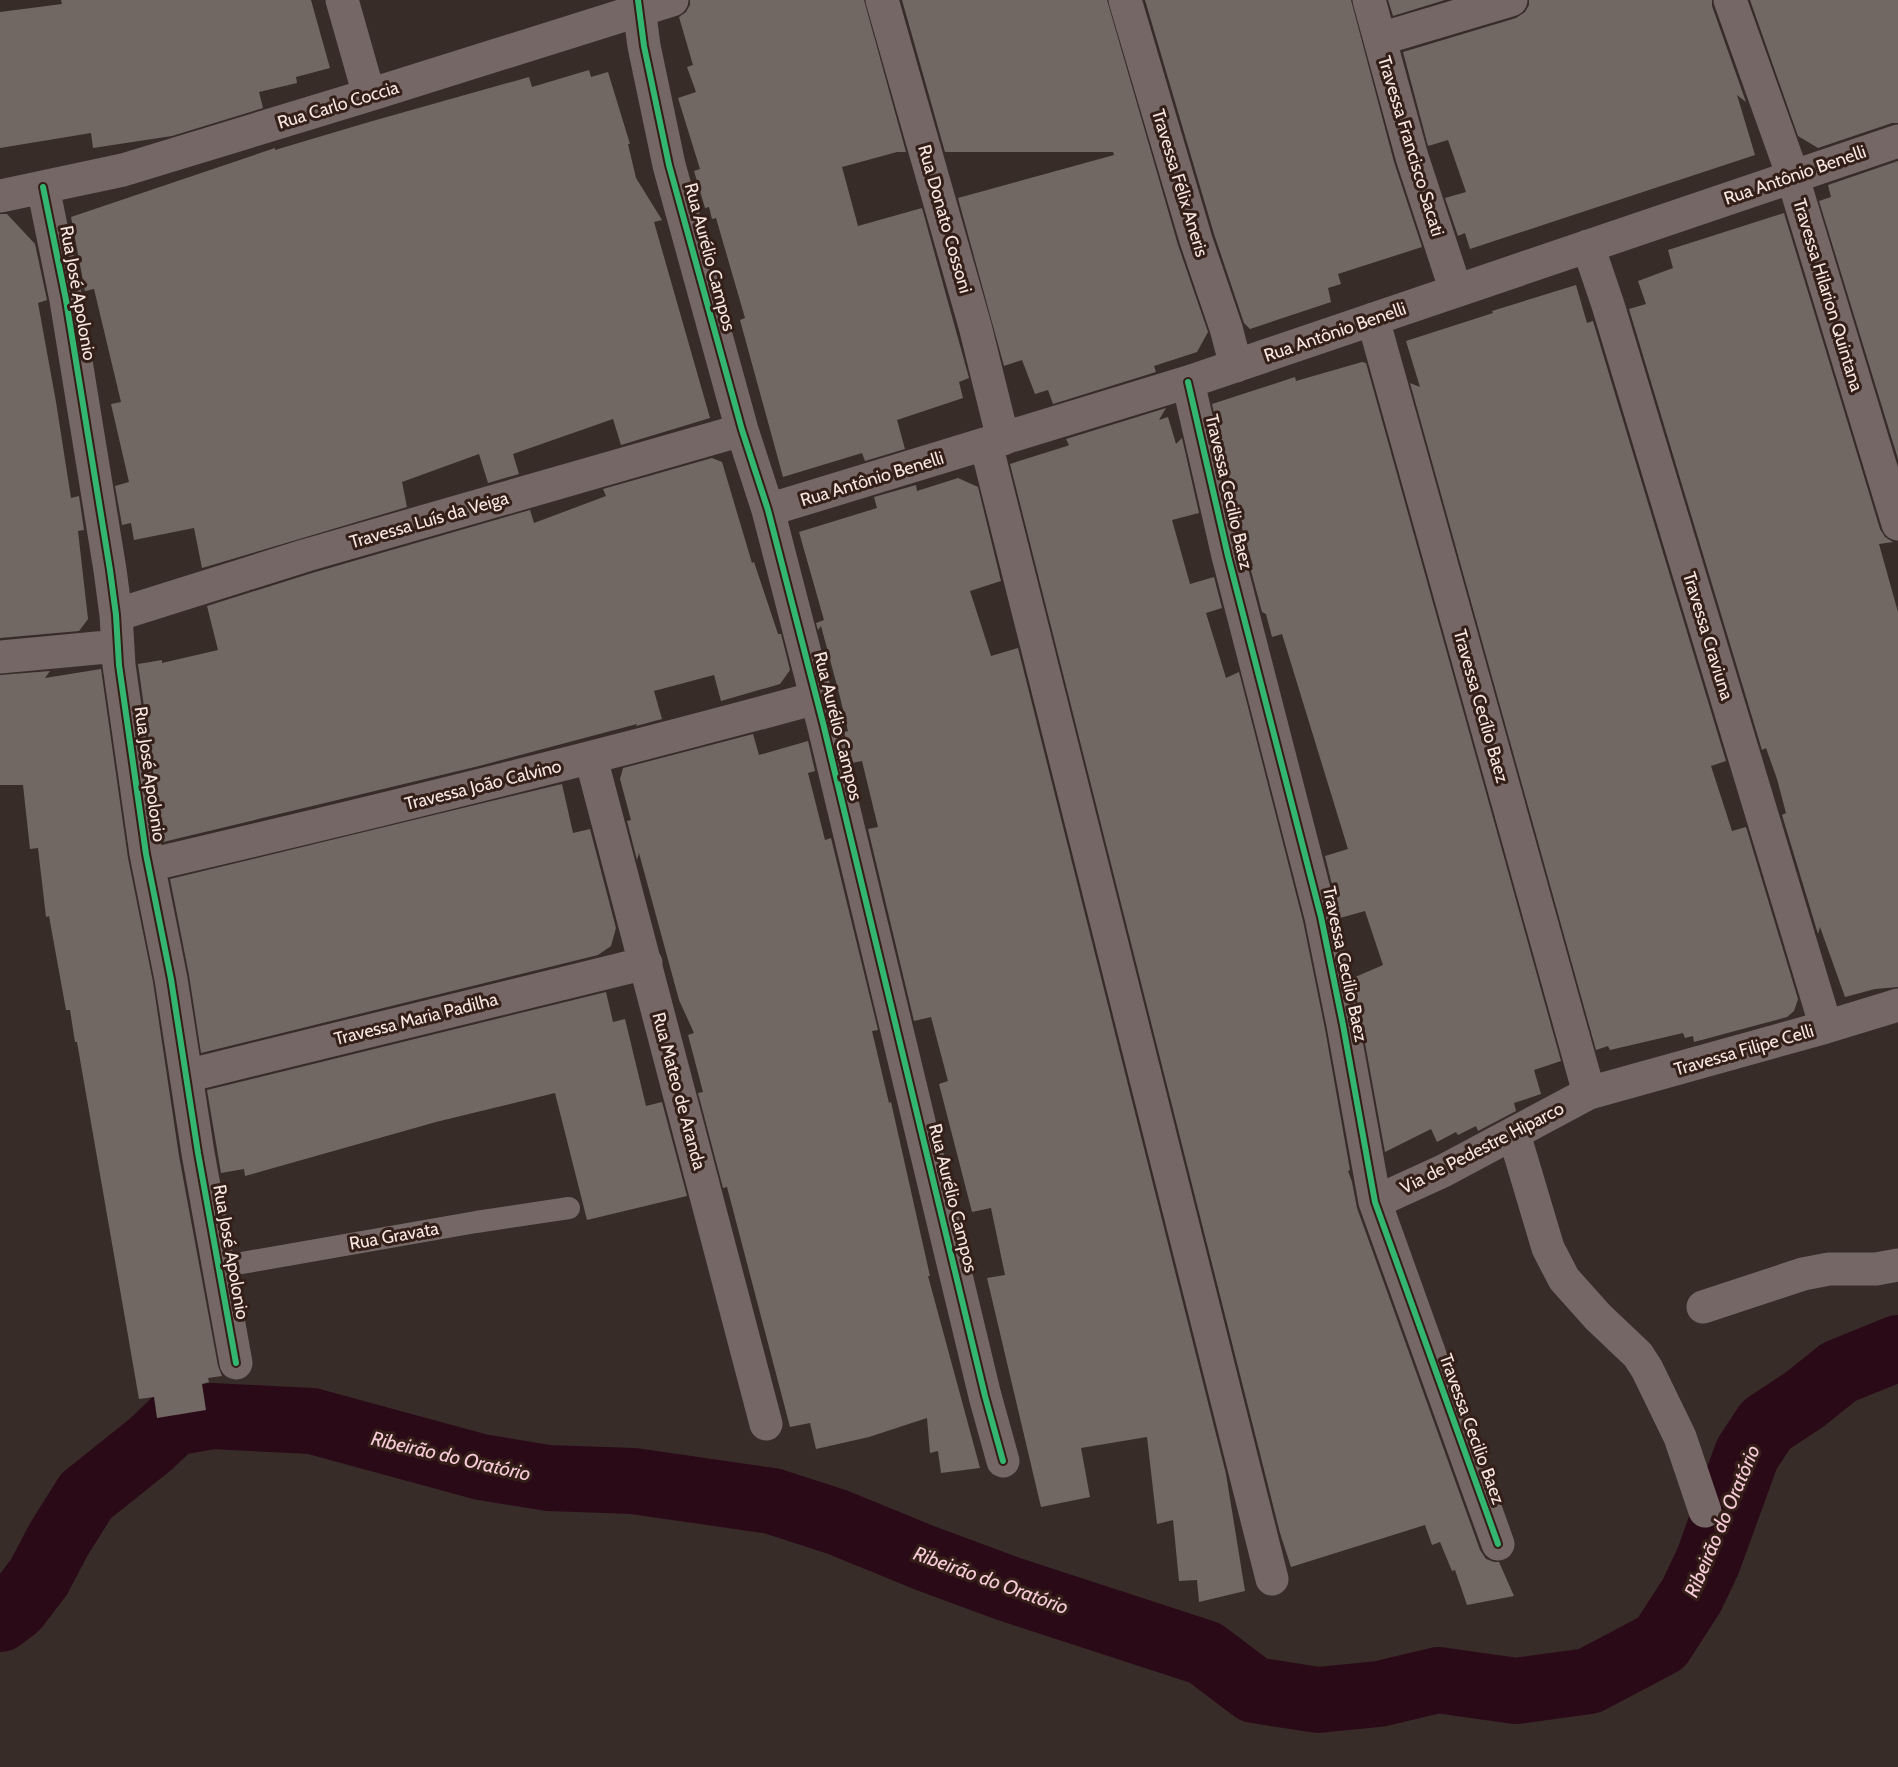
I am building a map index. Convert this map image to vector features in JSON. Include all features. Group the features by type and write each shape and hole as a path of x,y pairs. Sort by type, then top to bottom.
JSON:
{"street":[{"path":"342,0 369,95"},
{"name":"Rua Carlo Coccia","path":"0,196 123,170 369,95 639,6 672,0"},
{"name":"Rua Donato Cossoni","path":"882,0 975,326 994,442"},
{"name":"Travessa Félix Aneris","path":"1125,0 1236,366"},
{"name":"Travessa Francisco Sacati","path":"1369,0 1412,157 1456,291"},
{"path":"1380,39 1511,0"},
{"name":"Travessa Hilarion Quintana","path":"1730,0 1840,329 1898,524"},
{"name":"Rua Aurélio Campos","path":"639,6 644,46 669,165 742,430 768,510 816,698 985,1396 1003,1461"},
{"name":"Rua Antônio Benelli","path":"768,510 1188,382 1898,141"},
{"name":"Rua José Apolonio","path":"43,187 66,300 117,630 148,865 171,979 236,1363"},
{"name":"Travessa Craviuna","path":"1588,246 1608,305 1826,1027"},
{"name":"Travessa Cecílio Baez","path":"1373,319 1589,1093"},
{"name":"Travessa Cecilio Baez","path":"1188,382 1228,556 1321,917 1375,1202 1497,1544"},
{"name":"Travessa Luís da Veiga","path":"0,657 117,630 307,555 742,430"},
{"path":"994,442 1272,1579"},
{"name":"Travessa João Calvino","path":"148,865 388,809 816,698"},
{"name":"Rua Mateo de Aranda","path":"591,758 766,1424"},
{"name":"Travessa Maria Padilha","path":"186,1076 646,963"},
{"name":"Travessa Filipe Celli","path":"1589,1093 1898,1005"},
{"name":"Via de Pedestre Hiparco","path":"1375,1202 1443,1171 1589,1093"},
{"path":"1514,1134 1548,1248 1564,1279 1598,1317 1638,1355 1647,1369 1684,1446 1705,1511"},
{"path":"1703,1306 1803,1274 1828,1269 1876,1269 1898,1264"}],"lane":[{"name":"Rua Gravata","path":"219,1267 569,1208"}],"building":[{"path":"61,0 311,0 330,68 296,77 297,83 259,92 263,108 172,136 93,148 91,133 0,148 0,12 62,4"},
{"path":"690,0 864,0 906,152 897,152 842,167 858,226 922,208 969,378 959,382 963,398 897,420 905,449 865,461 862,453 783,477 740,320 745,318 716,218 712,219 709,207 705,208 694,171 700,169 678,98 696,92 687,67 693,65 679,17 686,12"},
{"path":"902,0 1107,0 1178,245 1208,332 1197,352 1154,366 1156,372 1053,404 1048,390 1035,394 1022,360 1004,366 958,198 1114,155 1113,152 945,152"},
{"path":"1145,0 1351,0 1394,162 1422,247 1338,274 1341,284 1328,288 1331,302 1250,329 1244,323 1214,234"},
{"path":"1388,0 1445,0 1393,16"},
{"path":"1529,0 1712,0 1712,6 1746,102 1737,95 1755,155 1470,249 1465,233 1458,236 1445,198 1466,192 1448,140 1428,146 1403,52 1516,18 1525,12"},
{"path":"1750,0 1898,0 1898,123 1818,148 1798,136"},
{"path":"589,70 591,77 608,72 630,144 628,144 636,178 662,220 654,222 710,418 621,445 613,419 513,454 519,474 488,483 479,454 402,482 407,507 202,568 194,528 134,540 131,523 122,525 115,486 129,482 111,404 121,402 94,289 85,291 71,217 275,148 275,150 529,77 532,87"},
{"path":"1898,161 1898,459 1819,201 1831,197 1828,185"},
{"path":"1784,213 1880,529 1885,537 1893,542 1879,544 1898,612 1898,987 1875,989 1845,997 1820,927 1818,934 1782,815 1786,813 1777,779 1766,748 1762,750 1629,309 1646,304 1638,281 1673,268 1668,250"},
{"path":"0,214 7,214 35,244 47,300 38,303 71,498 79,496 84,530 78,531 88,619 79,631 0,638"},
{"path":"1576,285 1587,323 1593,321 1726,761 1711,766 1732,831 1746,827 1798,999 1794,1011 1787,1017 1694,1042 1693,1036 1685,1038 1683,1033 1610,1050 1608,1046 1596,1050 1410,383 1420,387 1406,341"},
{"path":"1362,362 1366,363 1561,1061 1534,1070 1541,1094 1514,1103 1516,1111 1478,1131 1476,1126 1458,1135 1456,1132 1437,1142 1431,1129 1385,1152 1353,978 1383,965 1365,911 1340,918 1325,856 1348,849 1282,634 1272,637 1266,614 1262,612 1250,567 1253,566 1235,503 1212,404 1295,377 1296,381"},
{"path":"1166,408 1159,420 1168,417 1176,444 1182,438 1199,513 1172,520 1190,584 1214,577 1222,608 1206,613 1226,678 1239,672 1303,921 1325,1029 1350,1170 1348,1171 1357,1208 1480,1550 1486,1559 1499,1562 1514,1596 1467,1605 1455,1570 1452,1571 1440,1542 1432,1545 1425,1525 1291,1567 1280,1533 1010,464 1067,446 1069,445 1066,439"},
{"path":"712,458 722,462 752,563 754,562 778,634 781,634 790,670 780,684 721,701 714,675 654,691 662,719 479,766 163,842 138,664 162,660 162,663 218,650 207,606 530,510 534,523 606,496 603,489"},
{"path":"958,478 978,487 1001,581 970,591 991,656 1018,648 1226,1474 1245,1591 1199,1602 1197,1580 1179,1581 1173,1520 1157,1524 1147,1437 1081,1448 1090,1497 1041,1507 987,1278 1005,1275 991,1208 972,1212 939,1084 948,1081 931,1017 914,1021 868,829 878,827 862,761 852,763 844,732 848,731 840,697 821,626 818,630 816,623 824,620 799,532 877,508 874,497 916,485 917,491"},
{"path":"101,669 128,858 153,982 179,1156 218,1366 222,1376 208,1378 209,1382 202,1384 206,1410 157,1418 154,1397 139,1399 77,1042 75,1042 70,1010 66,1010 49,916 46,917 38,848 30,849 23,785 0,785 0,675 50,671 45,678"},
{"path":"753,734 759,755 808,741 815,771 808,773 825,840 831,838 878,1030 872,1031 889,1103 891,1102 930,1276 928,1276 980,1468 941,1473 938,1451 930,1453 927,1418 869,1437 816,1449 810,1423 790,1427 727,1187 723,1188 698,1093 703,1092 688,1035 694,1033 679,1000 639,853 637,860 627,821 631,820 620,779 623,768"},
{"path":"562,784 573,833 590,829 616,928 611,946 598,955 201,1053 189,975 170,879"},
{"path":"606,992 613,1022 625,1019 646,1106 662,1102 687,1196 587,1220 555,1093 436,1122 245,1176 244,1169 221,1173 207,1090"}],"waterway":[{"name":"Ribeirão do Oratório","path":"0,1619 16,1607 39,1577 86,1496 151,1444 173,1423 212,1416 312,1421 481,1467 548,1478 633,1481 772,1501 837,1522 1009,1589 1205,1653 1254,1690 1318,1700 1379,1694 1438,1680 1516,1691 1589,1681 1661,1643 1692,1595 1708,1561 1747,1454 1766,1425 1804,1400 1839,1372 1898,1348"}],"cycle path":[{"path":"638,0 644,46 669,165 742,430 768,510 823,723 985,1396 1003,1461"},
{"path":"43,187 66,300 110,570 119,665 146,854 171,979 198,1153 236,1363"},
{"path":"1188,382 1228,556 1321,917 1375,1202 1498,1544"}]}
